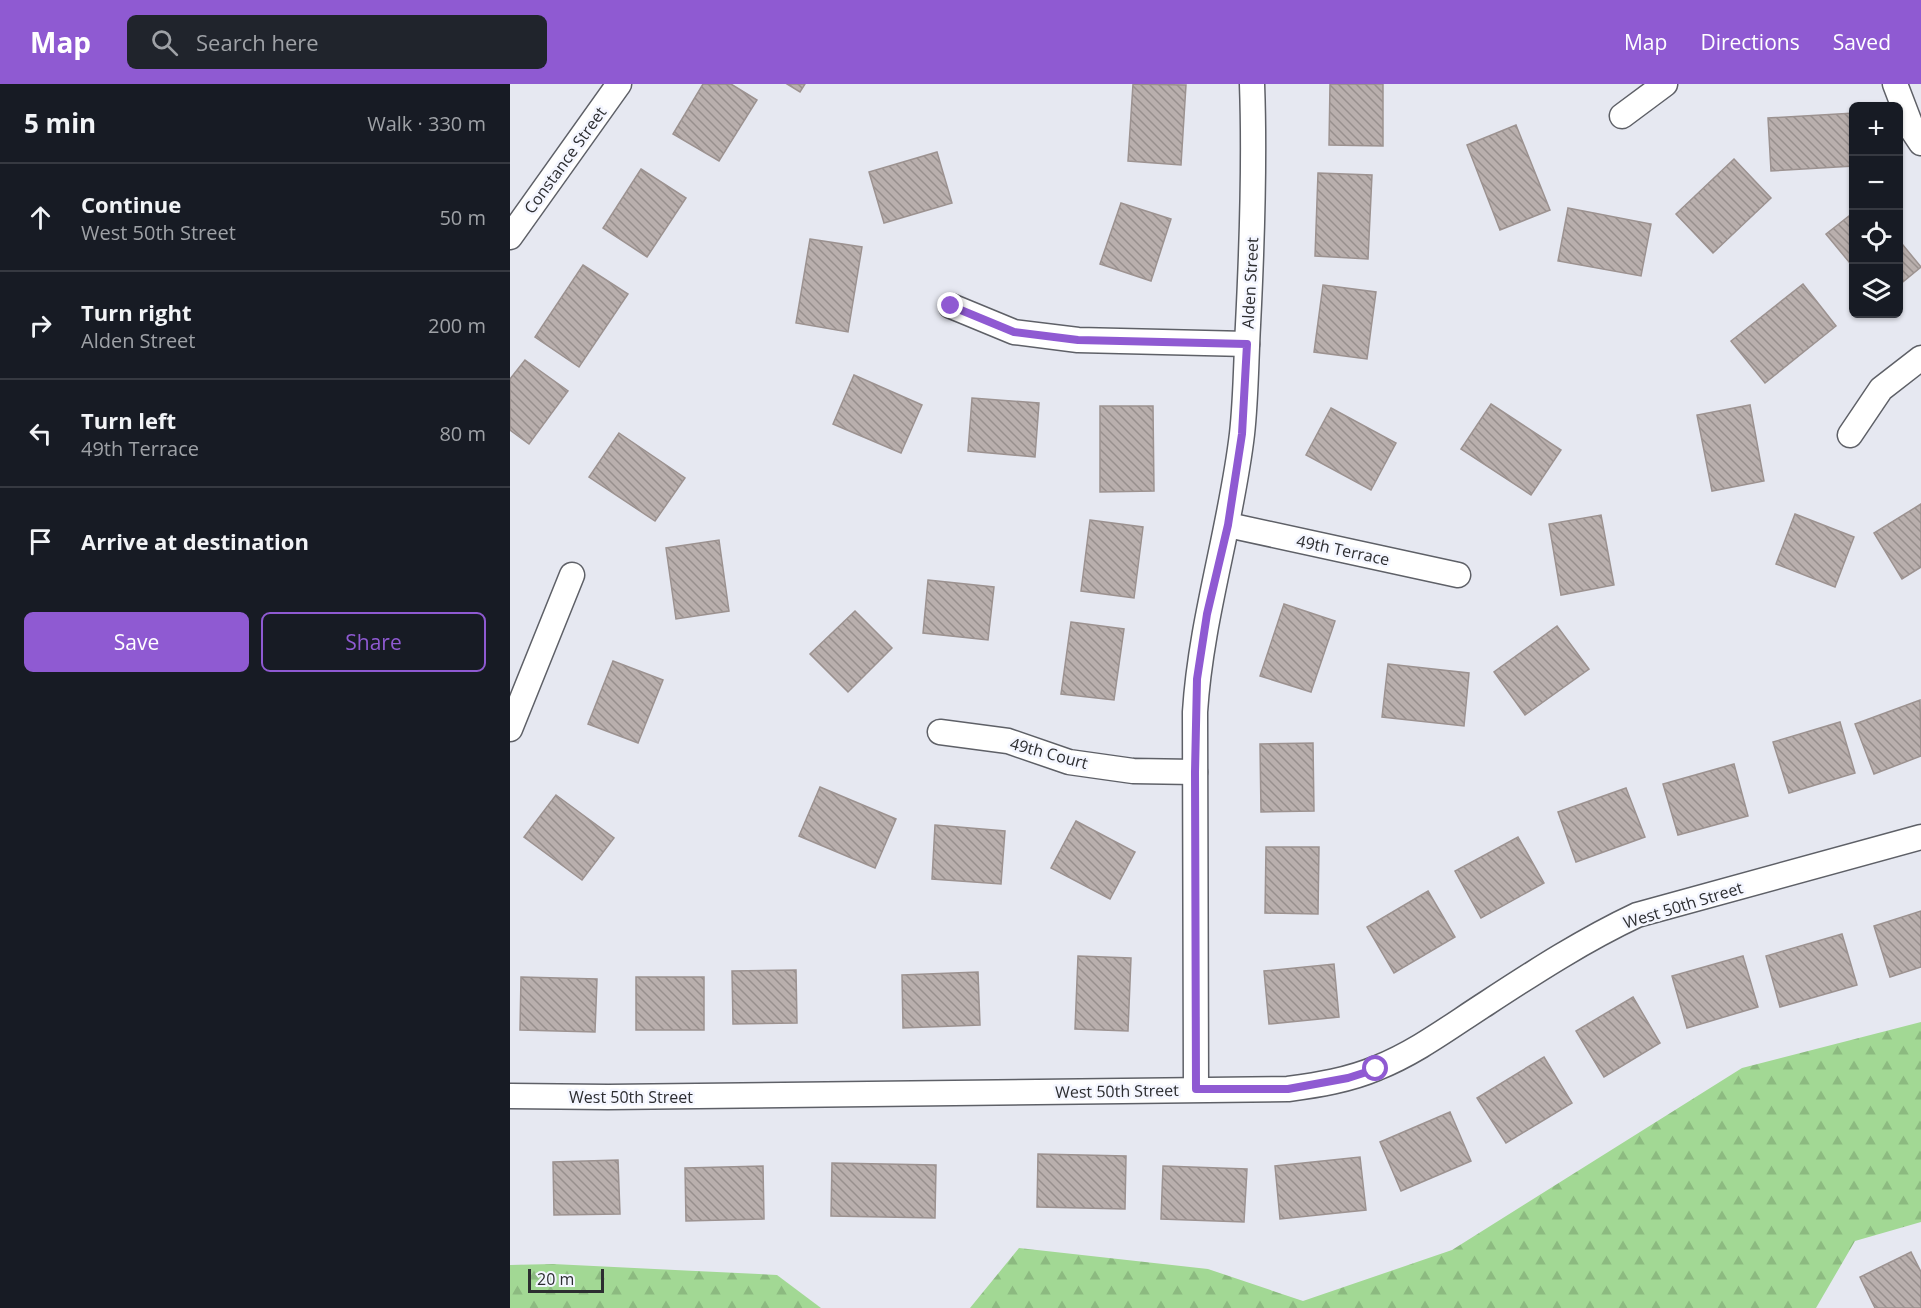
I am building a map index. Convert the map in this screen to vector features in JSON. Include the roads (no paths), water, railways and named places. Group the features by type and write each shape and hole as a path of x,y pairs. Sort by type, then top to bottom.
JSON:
{"street":[{"name":"Constance Street","path":"510,237 619,84"},
{"name":"Alden Street","path":"1196,1089 1197,679 1207,614 1228,525 1242,434 1252,252 1254,141 1252,84"},
{"path":"1622,116 1665,84"},
{"path":"1895,84 1913,131 1921,143"},
{"path":"951,306 1014,332 1078,340 1247,344"},
{"path":"1850,435 1881,389 1921,358"},
{"name":"49th Terrace","path":"1228,525 1458,575"},
{"path":"510,729 572,575"},
{"name":"49th Court","path":"940,732 1008,741 1069,762 1132,771 1195,772"},
{"name":"West 50th Street","path":"510,1096 608,1097 1288,1089 1348,1078 1376,1069 1413,1052 1555,958 1637,915 1921,837"}]}
